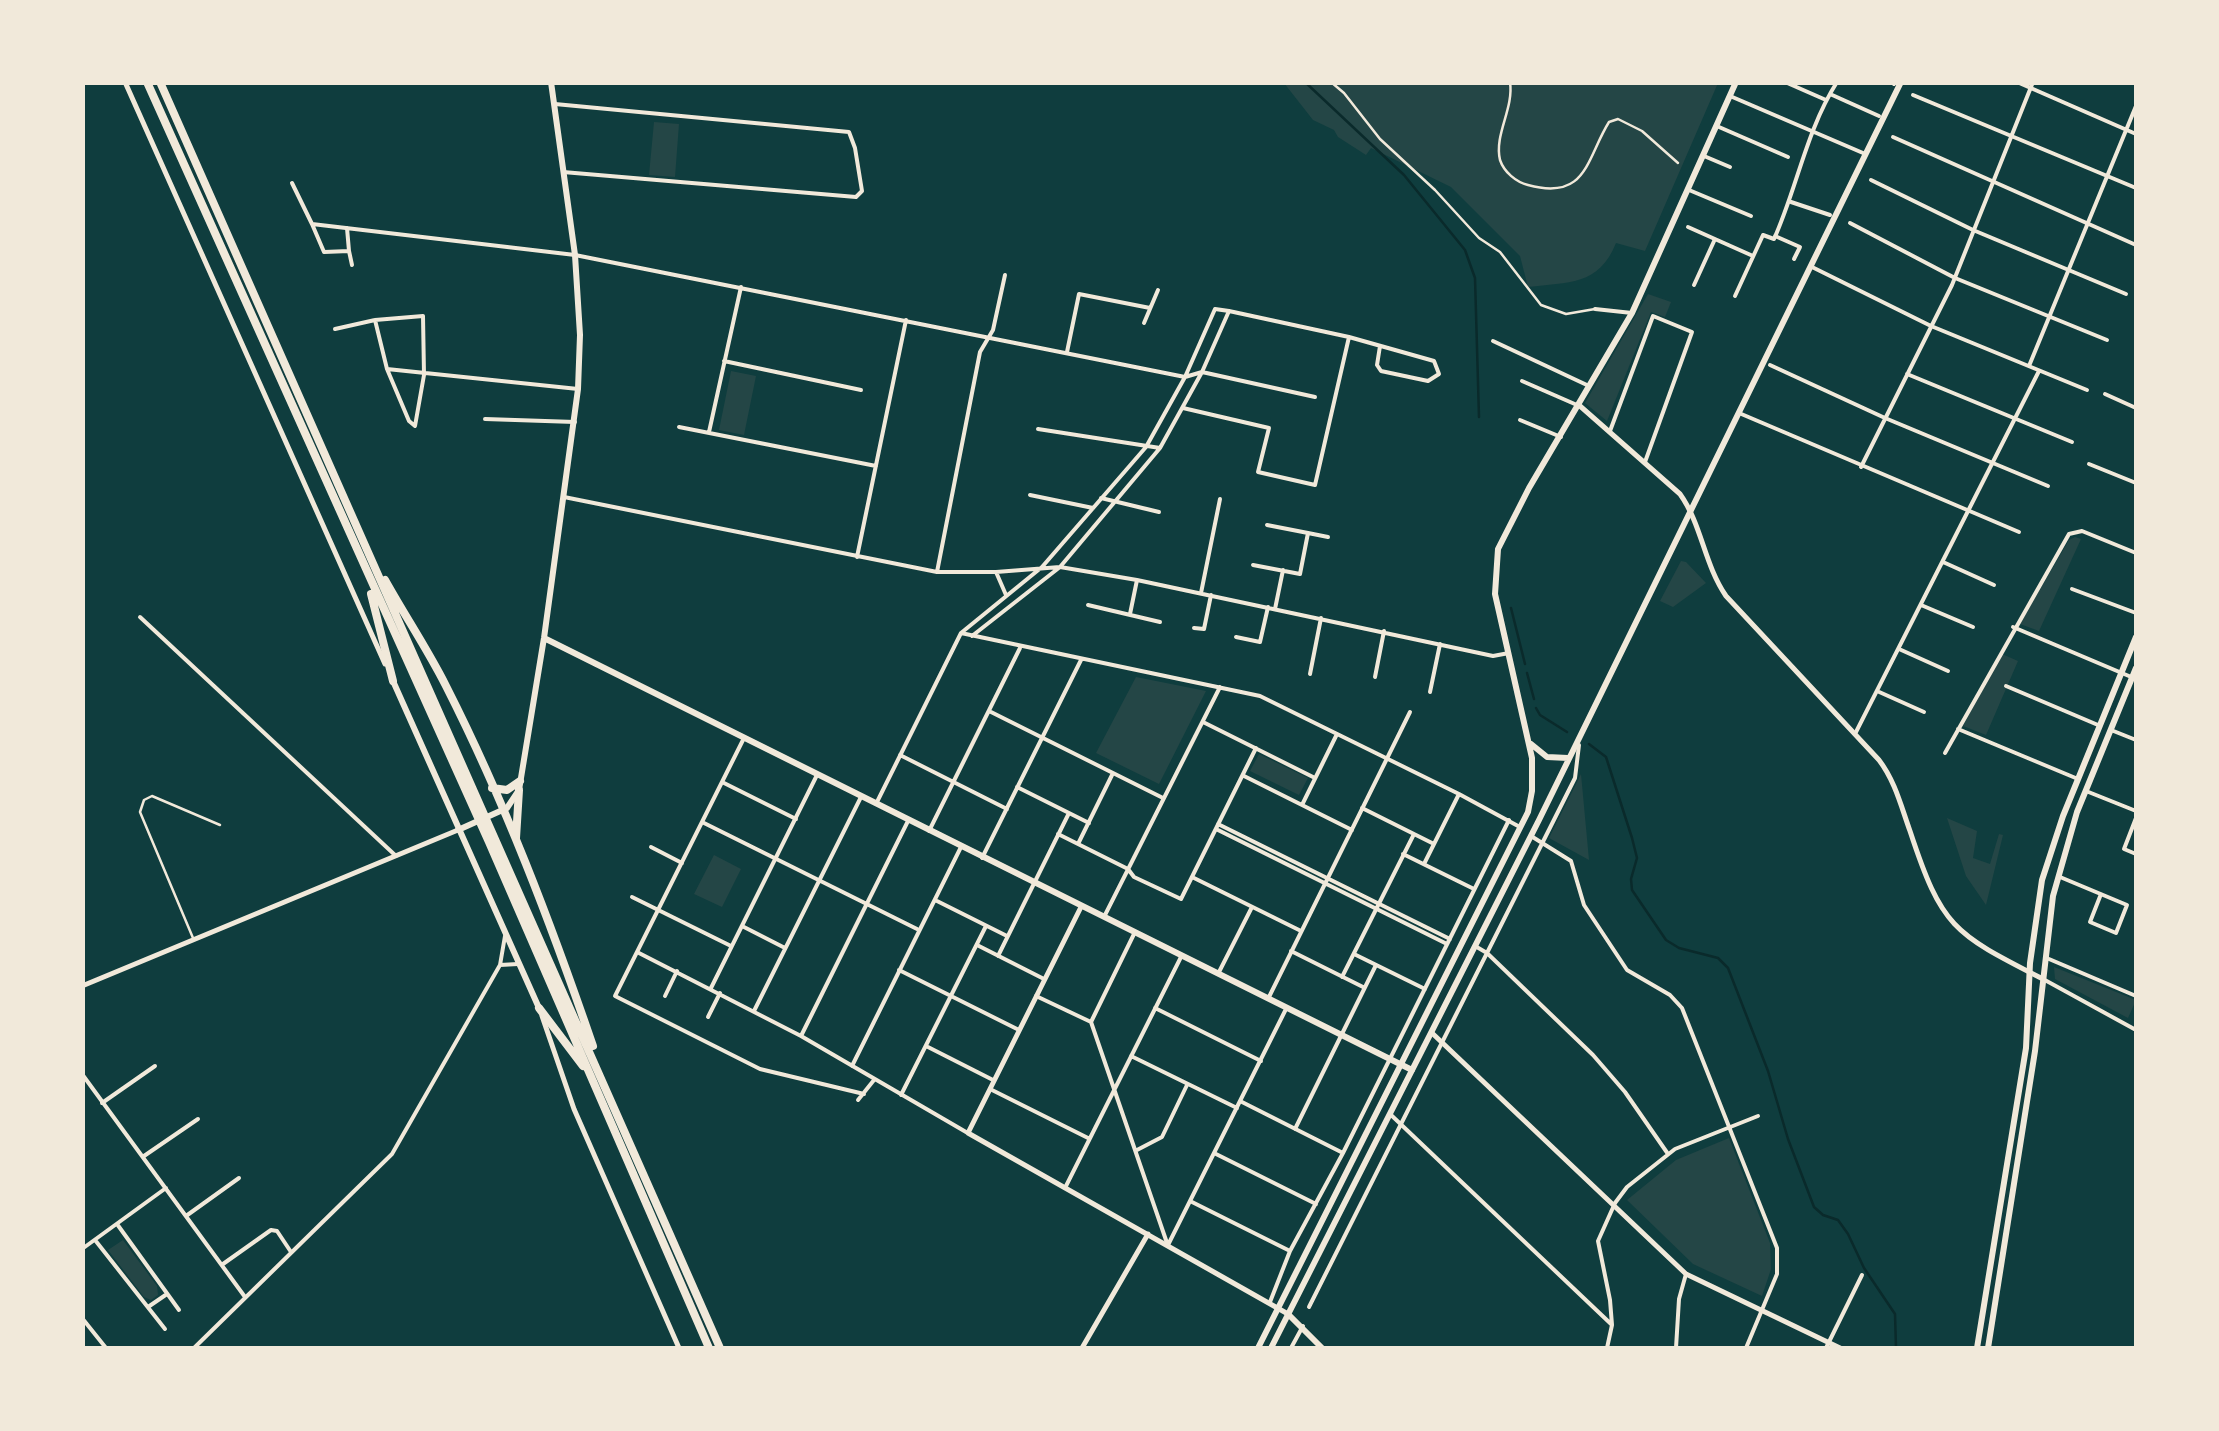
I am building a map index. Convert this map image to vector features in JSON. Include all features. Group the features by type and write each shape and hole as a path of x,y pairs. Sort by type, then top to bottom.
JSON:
{"highway":[{"path":"147,82 356,552 479,808"},
{"path":"160,82 479,808 709,1348"},
{"path":"362,541 444,682 492,788 570,976 610,1097"},
{"path":"356,552 376,608 393,681"},
{"path":"492,788 507,790 519,786 516,842"},
{"path":"493,841 720,1348"},
{"path":"539,1008 592,1078"}],"main road":[{"path":"458,830 512,804 519,786 574,422 580,335 575,254 551,82"},
{"path":"1531,836 1530,743 1495,594 1496,560 1503,536 1632,313 1736,82"},
{"path":"1271,1348 1531,836 1867,155 1896,83"},
{"path":"544,638 1412,1070"},
{"path":"1977,1348 2026,1048 2029,972 2042,880 2078,779 2136,638"},
{"path":"1988,1348 2035,1052 2057,876 2086,791 2136,668"},
{"path":"393,681 539,1008"},
{"path":"1530,743 1548,757 1569,758"},
{"path":"1258,1348 1528,812"},
{"path":"1288,1314 1322,1348"}],"street":[{"path":"125,82 393,681"},
{"path":"1784,82 1827,101"},
{"path":"1735,296 1763,235 1774,239 1776,236 1791,202 1792,185 1837,82"},
{"path":"2017,82 2032,85 2136,134"},
{"path":"1861,466 1955,278 2032,85"},
{"path":"1830,94 1879,116"},
{"path":"1914,94 2136,188"},
{"path":"1730,96 1867,155"},
{"path":"554,104 850,132 862,184 861,195 856,197 564,172"},
{"path":"2029,366 2136,106"},
{"path":"1717,126 1788,157"},
{"path":"1893,137 2136,245"},
{"path":"1704,156 1730,168"},
{"path":"1871,180 1972,230 2126,294"},
{"path":"292,184 324,252 349,251"},
{"path":"1689,190 1751,216"},
{"path":"1791,202 1830,216"},
{"path":"1850,223 1955,278 2107,340"},
{"path":"312,224 575,254 1186,377 1202,372 1316,396"},
{"path":"1688,227 1754,256"},
{"path":"347,228 352,265"},
{"path":"1776,236 1800,247 1794,259"},
{"path":"1694,284 1715,239"},
{"path":"1812,267 1931,326 2087,390"},
{"path":"937,572 980,352 989,338 1005,274"},
{"path":"709,432 742,287"},
{"path":"1144,323 1158,290"},
{"path":"1067,352 1080,294 1150,308"},
{"path":"876,804 961,633 1042,567 1146,446 1186,377 1215,309 1350,336 1434,361 1439,374 1428,381 1381,371 1377,365 1380,346"},
{"path":"1595,309 1632,313"},
{"path":"972,636 1060,566 1160,448 1202,372 1229,312"},
{"path":"335,329 375,320 423,316 424,376 414,426 388,369 375,320"},
{"path":"1610,431 1653,316 1692,332 1645,462"},
{"path":"857,558 906,320"},
{"path":"1183,408 1268,428 1258,472 1315,485 1350,336"},
{"path":"1493,341 1591,387"},
{"path":"724,362 861,390"},
{"path":"1770,365 2048,486"},
{"path":"388,369 424,376 578,389"},
{"path":"1856,732 2039,371"},
{"path":"1907,374 2072,442"},
{"path":"1522,381 1580,406 1676,489 1690,511 1710,569 1726,596 1856,732 1893,782 1928,886 1945,916 1967,937 2134,1029 2136,1016"},
{"path":"2106,394 2136,408"},
{"path":"1739,413 2020,532"},
{"path":"485,418 574,422"},
{"path":"1520,420 1561,437"},
{"path":"679,427 876,466"},
{"path":"1038,429 1160,448"},
{"path":"2089,464 2136,483"},
{"path":"1030,495 1093,508"},
{"path":"564,497 937,572 1060,566 1384,630 1493,656 1510,654"},
{"path":"1102,498 1160,512"},
{"path":"1201,594 1220,499"},
{"path":"1267,525 1328,537"},
{"path":"1945,753 2069,534 2082,531 2136,554"},
{"path":"1253,565 1300,574 1308,533"},
{"path":"1943,562 1994,585"},
{"path":"1275,608 1283,570"},
{"path":"996,572 1007,596"},
{"path":"1130,615 1137,580"},
{"path":"2072,589 2136,613"},
{"path":"1194,628 1204,630 1211,596"},
{"path":"1088,604 1160,622"},
{"path":"1921,605 1973,628"},
{"path":"1236,637 1260,642 1268,607"},
{"path":"140,617 396,856"},
{"path":"1310,674 1321,618"},
{"path":"2013,628 2135,678"},
{"path":"1374,677 1384,630"},
{"path":"961,633 1267,698 1520,828"},
{"path":"1430,692 1440,644"},
{"path":"929,831 1020,648"},
{"path":"1899,649 1948,671"},
{"path":"982,858 1081,660"},
{"path":"1104,918 1220,686"},
{"path":"2006,686 2100,726"},
{"path":"1878,691 1924,712"},
{"path":"989,711 1163,798"},
{"path":"1267,1000 1410,712"},
{"path":"1202,721 1316,778"},
{"path":"1958,729 2078,779"},
{"path":"2111,730 2136,740"},
{"path":"1302,805 1337,734"},
{"path":"744,738 615,996 760,1068 864,1094"},
{"path":"1310,1307 1575,778 1578,740"},
{"path":"1058,834 1180,899 1256,748"},
{"path":"900,756 1007,809"},
{"path":"1078,844 1114,774"},
{"path":"711,988 818,775"},
{"path":"1242,775 1352,830"},
{"path":"722,782 796,819"},
{"path":"1017,788 1089,823"},
{"path":"2086,791 2136,811"},
{"path":"1424,864 1459,794"},
{"path":"754,1012 861,797"},
{"path":"1362,808 1434,844"},
{"path":"998,956 1068,813"},
{"path":"2136,818 2124,849 2136,854"},
{"path":"801,1036 908,820"},
{"path":"1270,1302 1290,1251 1509,820"},
{"path":"702,822 919,930"},
{"path":"1217,826 1448,942"},
{"path":"82,986 458,830"},
{"path":"1342,977 1414,834"},
{"path":"1531,836 1574,866 1584,905 1627,970 1677,1000 1730,1126 1777,1248 1776,1274 1746,1348"},
{"path":"650,847 682,863"},
{"path":"852,1066 961,847"},
{"path":"1404,854 1474,890"},
{"path":"1192,876 1301,932"},
{"path":"2057,876 2102,894 2126,905 2116,933 2090,922 2102,894"},
{"path":"632,897 732,947"},
{"path":"934,900 1007,936"},
{"path":"968,1134 1080,906"},
{"path":"1218,975 1252,907"},
{"path":"742,926 786,948"},
{"path":"901,1095 986,926"},
{"path":"1134,934 1091,1022 1168,1245"},
{"path":"194,1348 401,1142 500,966 505,936"},
{"path":"976,945 1044,979"},
{"path":"1474,945 1593,1055 1625,1092 1668,1154"},
{"path":"637,952 801,1036 1288,1314"},
{"path":"1291,952 1364,988"},
{"path":"1354,954 1425,989"},
{"path":"1066,1188 1181,957"},
{"path":"2044,957 2136,996"},
{"path":"500,966 518,964"},
{"path":"1295,1129 1376,965"},
{"path":"899,970 1019,1030"},
{"path":"664,996 677,971"},
{"path":"708,1018 720,992"},
{"path":"1036,996 1091,1022"},
{"path":"539,1008 562,1080 679,1348"},
{"path":"1155,1008 1260,1060"},
{"path":"1168,1245 1286,1010"},
{"path":"1431,1032 1444,1040 1686,1274 1827,1346 1840,1348"},
{"path":"926,1046 994,1080"},
{"path":"1131,1056 1237,1108"},
{"path":"102,1102 155,1066"},
{"path":"82,1074 245,1297"},
{"path":"858,1100 874,1080"},
{"path":"1138,1150 1162,1136 1188,1084"},
{"path":"990,1088 1090,1139"},
{"path":"1240,1101 1343,1153"},
{"path":"1390,1114 1612,1325"},
{"path":"1607,1348 1612,1325 1598,1241 1615,1203 1626,1187 1668,1154 1758,1116"},
{"path":"143,1157 198,1119"},
{"path":"1214,1153 1316,1204"},
{"path":"186,1216 239,1178"},
{"path":"82,1248 166,1188"},
{"path":"1190,1201 1290,1251"},
{"path":"117,1224 179,1310"},
{"path":"221,1264 271,1230 278,1233 291,1252"},
{"path":"1082,1348 1148,1234"},
{"path":"95,1240 165,1329"},
{"path":"1676,1348 1678,1299 1686,1274"},
{"path":"1827,1346 1862,1276"},
{"path":"148,1307 167,1294"},
{"path":"82,1318 106,1348"},
{"path":"1291,1348 1302,1326"}],"lane":[{"path":"1331,82 1380,139 1436,190 1478,238 1500,252 1540,305 1566,314 1595,309"},
{"path":"1510,82 1500,159 1506,172 1522,184 1550,190 1580,178 1590,167 1609,122 1618,118 1642,132 1678,163"},
{"path":"194,940 140,812 144,800 152,796 220,825"}],"shaded area":[{"path":"1284,83 1718,83 1645,251 1616,243 1601,267 1581,279 1528,287 1520,256 1451,187 1371,148 1366,155 1338,137 1334,130 1313,120"},
{"path":"654,122 679,124 675,177 649,175"},
{"path":"1648,294 1671,302 1665,317 1651,312 1607,421 1585,403"},
{"path":"731,371 756,376 744,435 719,430"},
{"path":"2081,539 2039,631 2020,624 2069,540"},
{"path":"1681,561 1706,583 1673,607 1660,601"},
{"path":"2002,654 2018,661 1986,735 1963,726"},
{"path":"1136,677 1206,691 1159,784 1096,753"},
{"path":"1259,754 1308,778 1299,795 1250,771"},
{"path":"1581,774 1589,860 1549,838"},
{"path":"1947,818 1977,831 1973,858 1990,864 1999,834 2003,835 1986,905 1966,876"},
{"path":"714,855 741,869 722,907 694,894"},
{"path":"2054,967 2136,1000 2128,1018 2055,979"},
{"path":"1729,1138 1770,1243 1771,1269 1762,1296 1693,1264 1627,1200 1676,1160"},
{"path":"123,1240 157,1286 158,1295 151,1300 144,1297 108,1250"}],"waterway":[{"path":"1305,82 1404,175 1465,250 1475,278 1479,417"},
{"path":"1511,608 1525,664"},
{"path":"1527,673 1534,699"},
{"path":"1536,708 1540,715 1567,732"},
{"path":"1589,744 1606,757 1632,838 1637,858 1632,890 1666,940 1679,948 1718,958 1728,968 1814,1207 1838,1220 1895,1314 1896,1348"}]}
